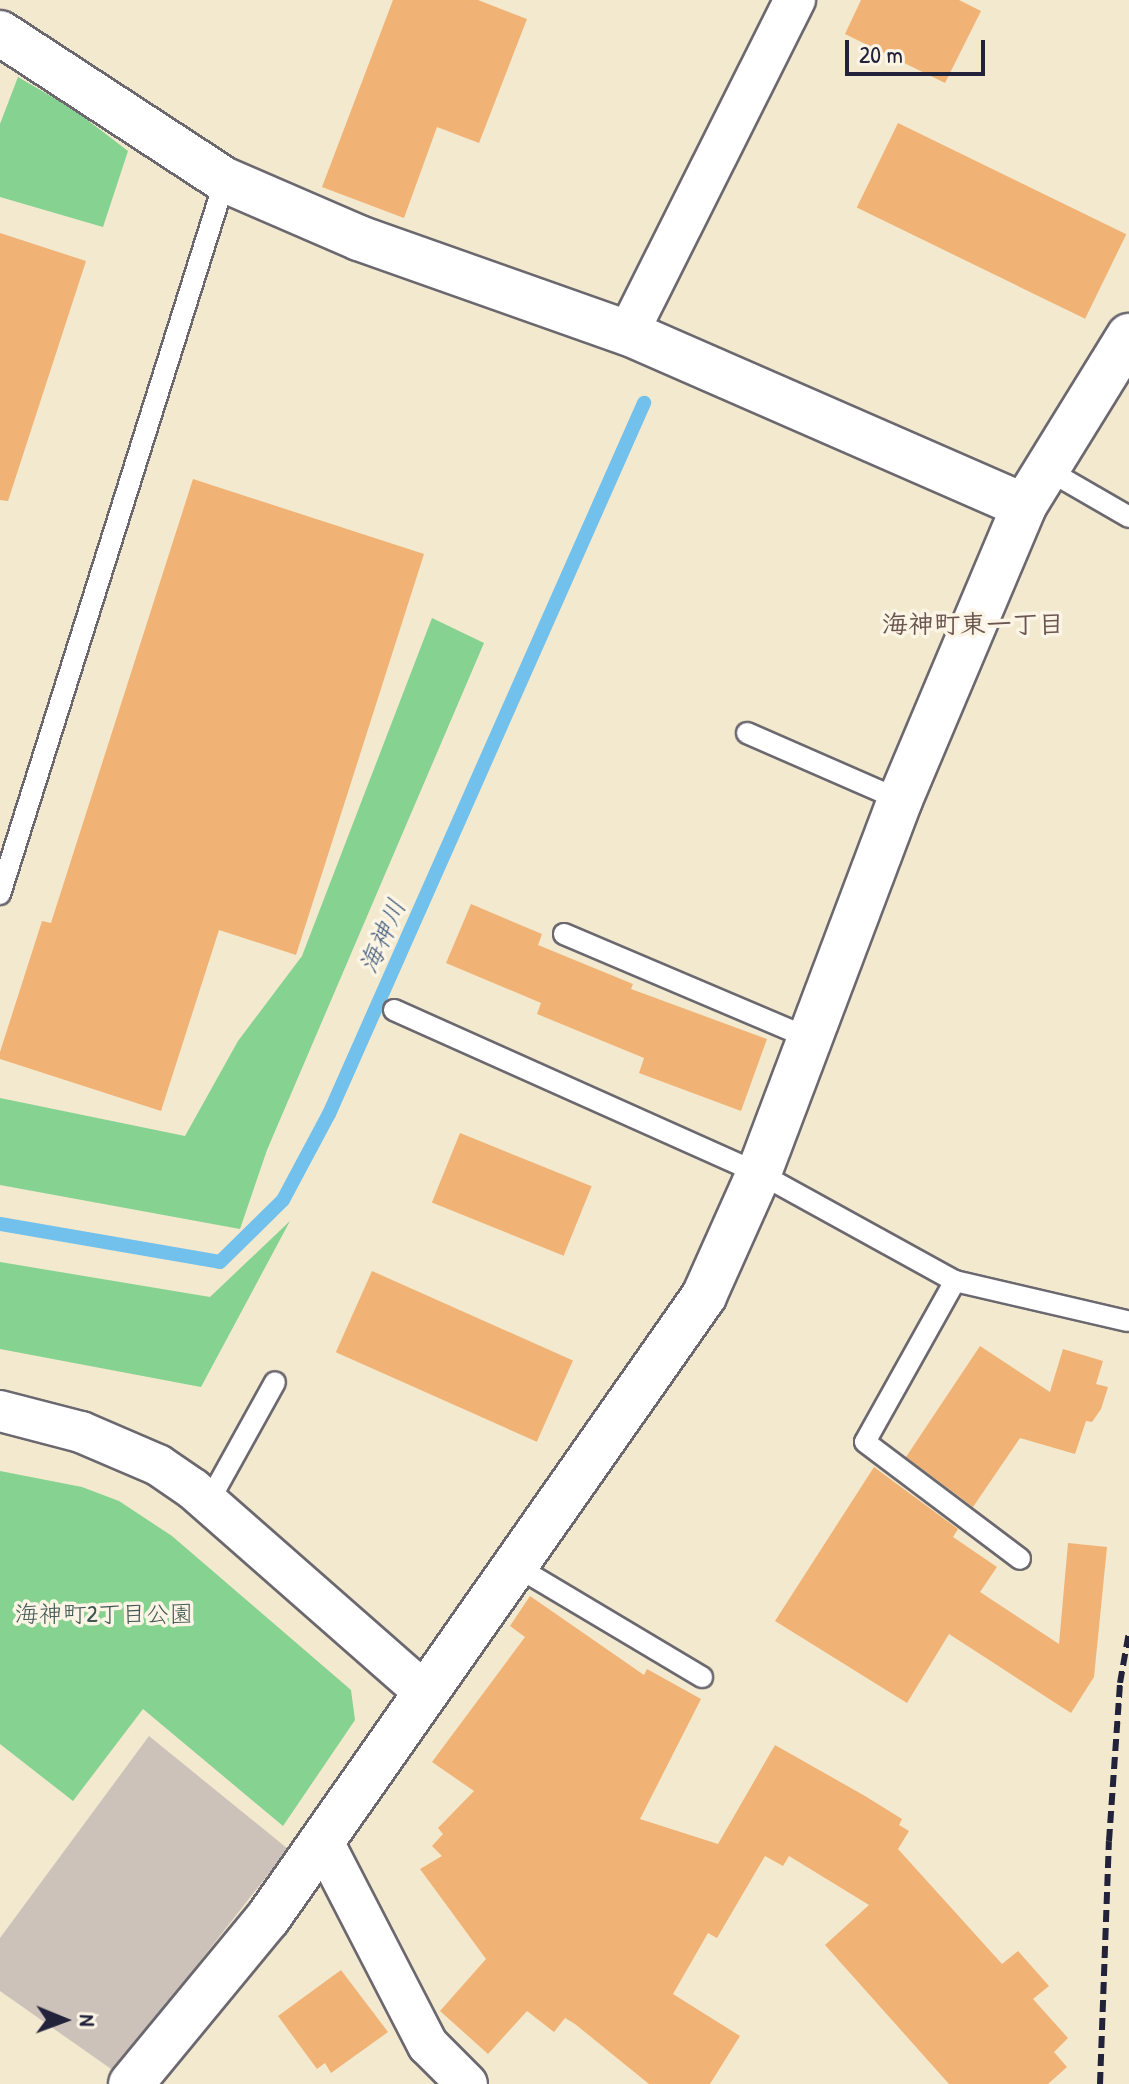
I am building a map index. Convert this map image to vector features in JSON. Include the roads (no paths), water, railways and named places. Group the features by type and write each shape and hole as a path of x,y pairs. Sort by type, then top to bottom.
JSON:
{"street":[{"path":"628,333 795,0"},
{"path":"0,33 225,180 359,238 628,333 1024,506"},
{"path":"131,2084 268,1918 704,1296 759,1173 900,800 1024,506 1129,336"},
{"path":"0,1411 122,1448 158,1465 208,1503 426,1694"},
{"path":"322,1840 428,2045 467,2084"}],"lane":[{"path":"0,894 225,180"},
{"path":"1046,469 1129,517"},
{"path":"747,733 900,800"},
{"path":"564,934 809,1038"},
{"path":"394,1010 759,1173 955,1281 1127,1321"},
{"path":"955,1281 865,1442 1020,1559"},
{"path":"208,1503 275,1382"},
{"path":"514,1565 702,1677"}],"waterway":[{"name":"海神川","path":"0,1224 220,1262 283,1200 329,1114 644,403"}],"railway":[{"path":"1100,2084 1109,1841 1120,1683 1129,1632"}],"district":[{"name":"海神町東一丁目","path":"973,624"}],"park label":[{"name":"海神町2丁目公園","path":"104,1614"}]}
